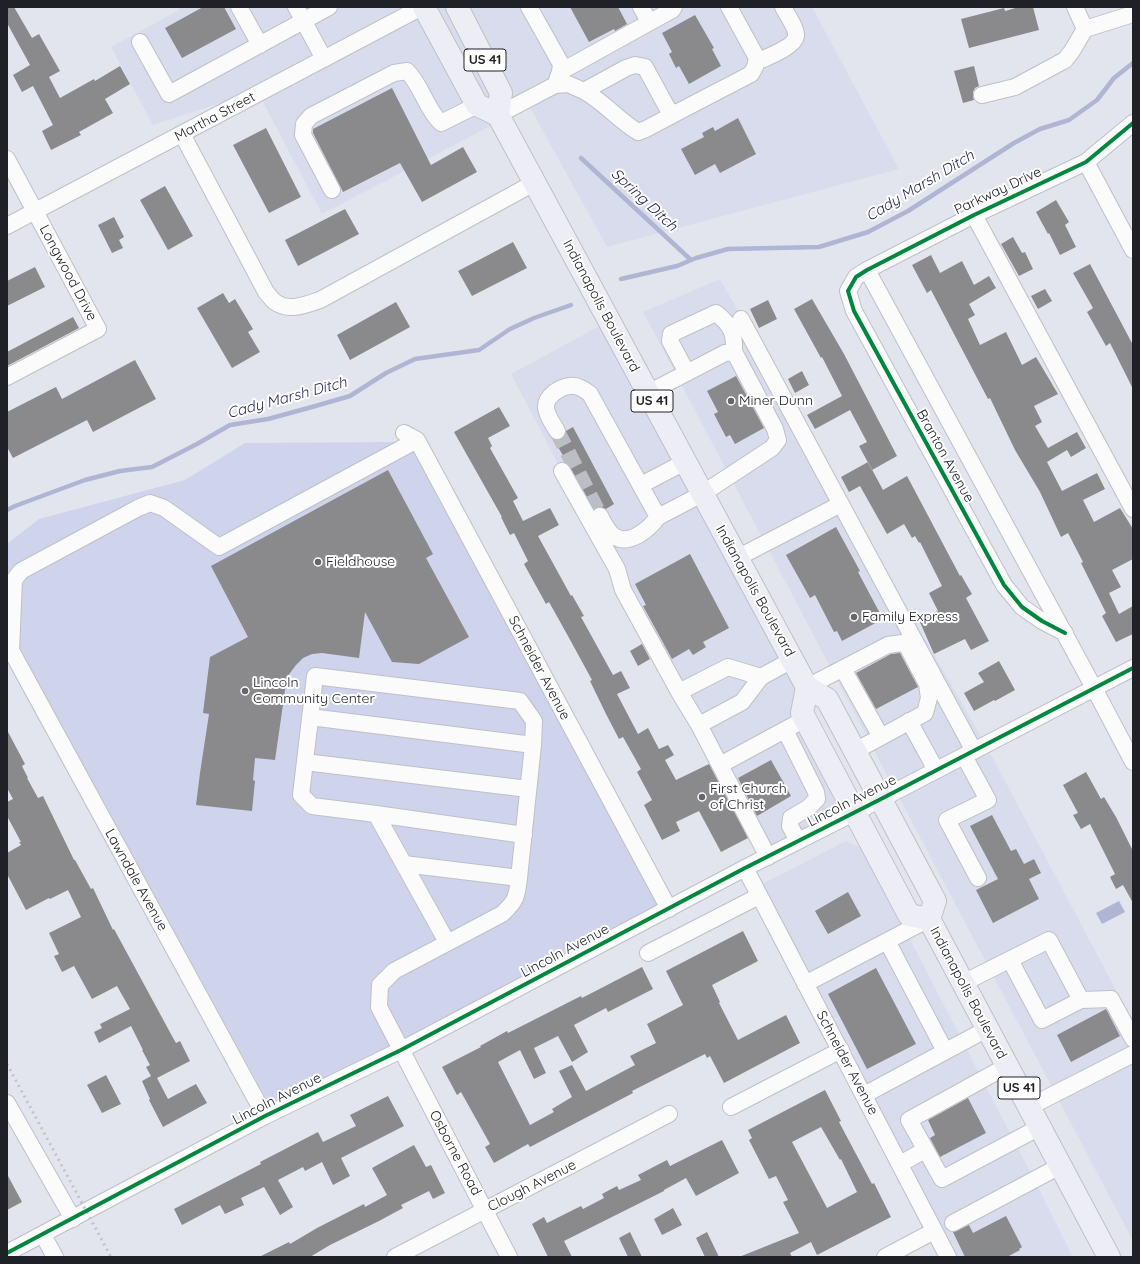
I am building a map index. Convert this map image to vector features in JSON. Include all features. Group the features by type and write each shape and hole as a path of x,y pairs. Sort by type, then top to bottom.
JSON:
{"highway":[{"name":"US 41","path":"423,7 477,105"},
{"name":"US 41","path":"458,7 501,93 498,115"},
{"path":"477,105 498,115"},
{"name":"Indianapolis Boulevard","path":"498,115 792,660 808,687 826,699 935,901 929,920 1109,1257"},
{"name":"Indianapolis Boulevard","path":"808,687 802,713 805,719 909,915 929,920"}],"street":[{"path":"239,7 260,45"},
{"path":"296,7 324,59"},
{"path":"140,42 169,94 330,7"},
{"name":"Martha Street","path":"7,226 423,7"},
{"path":"529,7 560,64 558,79"},
{"path":"641,7 650,22"},
{"path":"498,115 672,10 674,7"},
{"path":"558,79 597,98 629,127 638,132 646,130 751,74 755,67 757,58 729,7"},
{"path":"757,58 761,60 792,44 796,36 795,30 783,7"},
{"path":"1074,7 1085,29"},
{"path":"982,95 1015,88 1065,60 1085,29 1133,14"},
{"path":"584,91 626,68 635,65 645,66 670,113 678,112"},
{"path":"332,190 303,135 304,124 311,116 394,73 407,71 415,78 434,117 441,123 477,105"},
{"name":"Parkway Drive","path":"866,270 974,215 1086,162 1133,123"},
{"path":"182,134 266,292 275,302 287,307 303,306 320,300 534,183"},
{"path":"7,159 35,211"},
{"path":"1086,162 1133,250"},
{"name":"Longwood Drive","path":"7,377 98,329 35,211"},
{"path":"974,215 1133,509"},
{"name":"Branton Avenue","path":"1065,633 1042,621 1022,607 1004,585 857,317 848,291 856,277 866,270 1065,633 1133,762"},
{"path":"600,516 608,530 615,537 625,540 640,535 650,527 658,517 702,494 772,448 778,440 775,429 734,352 734,340 727,322 716,313 670,334 670,341 687,373"},
{"path":"741,318 841,504 969,753 988,800 947,820 978,878"},
{"path":"648,393 725,353 734,352"},
{"path":"557,431 546,408 547,400 551,394 570,386 582,388 590,394 658,517"},
{"name":"Schneider Avenue","path":"9,647 14,580 21,571 138,508 150,503 164,508 219,547 410,437 669,909"},
{"path":"641,485 684,462"},
{"path":"562,471 617,569 623,590 679,692 699,725 768,856"},
{"path":"737,558 841,504"},
{"path":"808,687 888,645 902,643 907,646 927,684 929,698 925,713 855,752"},
{"name":"Lawndale Avenue","path":"9,647 265,1116"},
{"path":"699,725 742,702 761,677 792,660"},
{"path":"679,692 728,667 761,677"},
{"name":"Lincoln Avenue","path":"7,1253 265,1116 401,1050 745,868 1133,668"},
{"path":"843,669 881,737"},
{"name":"Osborne Road","path":"310,717 315,676 520,701 534,721 533,745 518,890 513,904 502,914 446,942 394,971 380,985 379,1007 510,1257"},
{"path":"524,835 312,806 301,795 310,717 533,745"},
{"path":"720,765 805,719"},
{"path":"909,722 936,770"},
{"path":"785,730 816,792 816,799 808,808 790,818 790,826 798,841"},
{"path":"305,762 528,789"},
{"path":"376,814 446,942"},
{"path":"404,864 519,878"},
{"name":"Schneider Avenue","path":"745,868 948,1257"},
{"path":"648,953 759,896"},
{"path":"805,984 929,920"},
{"path":"963,984 1049,940 1081,1000"},
{"path":"887,941 945,1051"},
{"path":"1010,960 1042,1020 1081,1000 1111,999 1133,1039"},
{"path":"864,1095 988,1029"},
{"path":"731,1107 841,1050"},
{"path":"1029,1107 1133,1054"},
{"path":"1007,1066 909,1120 925,1150 942,1179 1040,1127"},
{"path":"7,1104 73,1219"},
{"name":"Clough Avenue","path":"395,1257 668,1114"},
{"path":"900,1164 925,1150"},
{"path":"953,1222 1060,1166"},
{"path":"885,1257 934,1231"},
{"path":"43,1234 55,1257"}],"shaded area":[{"path":"177,7 812,7 899,169 607,247 529,106 322,214 257,91 153,125 111,47 179,10"},
{"path":"720,279 988,749 1133,1022 1133,1241 643,312"},
{"path":"607,322 804,687 851,811 763,856 511,374"},
{"path":"409,442 661,906 271,1108 7,627 7,544 39,519 185,480 245,443"},
{"path":"846,841 860,847 914,947 1073,1257 952,1257 760,885"},
{"path":"1119,901 1125,912 1102,924 1096,913"}],"building":[{"path":"7,7 14,7 32,38 39,34 60,71 49,77 60,98 94,79 95,81 120,66 130,84 105,99 113,113 79,132 81,135 51,150 42,131 53,125 33,86 22,92 13,75 30,65 7,23"},
{"path":"203,7 224,7 236,29 182,58 165,28"},
{"path":"570,7 618,7 627,24 589,42"},
{"path":"1019,7 1033,7 1039,30 969,48 961,19 1004,8 1005,11"},
{"path":"695,15 714,48 712,49 721,66 689,84 679,66 676,68 669,54 672,52 662,33"},
{"path":"974,66 979,86 975,88 973,92 974,100 963,103 954,71"},
{"path":"392,88 431,165 463,147 477,172 422,202 400,163 343,192 313,133 313,129"},
{"path":"738,118 756,154 720,173 715,164 695,175 681,149 704,137 702,133 713,127 715,131"},
{"path":"266,128 301,197 269,213 233,145"},
{"path":"165,186 193,236 168,250 140,200"},
{"path":"1056,200 1069,222 1065,225 1076,247 1060,255 1036,212"},
{"path":"345,209 359,234 298,266 285,240"},
{"path":"114,217 124,237 119,240 123,248 112,253 98,225"},
{"path":"1013,237 1022,253 1025,252 1033,269 1019,276 1001,244"},
{"path":"513,242 527,268 472,296 458,271"},
{"path":"931,255 940,273 962,261 974,285 989,276 996,288 969,304 975,315 968,319 980,345 1006,332 1022,365 1036,357 1058,394 1034,406 1042,422 1035,426 1048,448 1077,432 1086,448 1071,457 1067,450 1047,462 1062,491 1097,473 1105,489 1083,500 1094,522 1120,508 1133,529 1133,559 1112,570 1121,587 1109,593 1119,614 1133,606 1133,634 1116,642 1102,616 1106,613 1068,533 1061,537 1040,492 1015,450 990,398 988,399 931,290 927,293 912,265"},
{"path":"1090,264 1133,345 1133,389 1110,343 1106,346 1087,312 1093,308 1073,273"},
{"path":"35,267 45,287 7,306 7,281"},
{"path":"1045,289 1052,301 1038,309 1031,296"},
{"path":"223,293 229,303 235,299 253,329 248,332 260,352 232,368 197,308"},
{"path":"812,299 844,354 897,456 872,470 859,446 867,442 850,410 815,429 807,415 842,396 822,357 821,358 794,309"},
{"path":"768,300 777,319 759,328 750,309"},
{"path":"396,302 410,327 350,360 337,335"},
{"path":"73,317 79,328 7,366 7,352"},
{"path":"135,360 156,399 93,432 87,420 13,458 7,447 7,412 56,387 62,399"},
{"path":"802,371 809,385 795,393 788,379"},
{"name":"Miner Dunn","path":"736,376 764,428 735,444 730,435 726,437 714,414 718,412 707,391"},
{"path":"499,407 510,426 488,438 492,446 490,448 518,498 513,501 523,521 550,508 559,525 538,536 571,596 572,595 584,616 581,617 613,675 621,671 630,688 617,694 638,734 648,728 659,749 668,745 674,755 665,760 676,780 709,764 748,838 721,852 699,811 676,822 680,831 662,840 644,805 652,800 637,772 641,769 623,737 619,739 590,681 592,680 549,602 546,604 524,564 528,561 514,533 510,535 502,517 454,432"},
{"path":"573,427 614,504 606,509 600,507 594,509 554,440 562,439 566,431"},
{"path":"868,462 883,490 907,476 960,576 961,575 972,594 966,598 989,641 971,650 965,639 934,654 919,620 938,611 929,593 942,586 920,542 919,543 915,536 912,538 904,524 887,534 860,486 849,492 841,477"},
{"path":"388,470 433,554 426,558 469,637 419,664 392,662 365,612 359,658 322,653 312,654 303,658 287,677 275,760 255,758 253,780 255,781 252,811 196,805 209,714 203,713 210,657 248,637 211,566"},
{"path":"836,527 860,571 858,572 883,619 842,641 837,631 834,632 815,595 810,598 786,555"},
{"path":"690,554 729,628 703,642 706,647 693,655 689,649 672,659 643,606 646,605 635,584"},
{"path":"642,644 650,659 638,666 630,651"},
{"name":"Family Express","path":"900,653 918,687 876,709 856,673 891,654"},
{"path":"999,661 1015,690 974,711 964,693 984,682 978,673"},
{"path":"7,730 25,764 22,766 38,798 43,796 74,860 91,889 93,888 113,930 114,929 176,1043 180,1041 190,1061 157,1078 168,1099 196,1084 207,1103 163,1127 149,1100 150,1099 142,1081 151,1076 146,1067 150,1065 131,1026 99,1043 94,1032 102,1028 100,1024 130,1009 117,986 92,999 74,966 62,972 54,956 59,954 49,933 81,917 68,890 26,910 7,874 7,853 21,845 19,842 21,842 7,816 7,802 13,799 7,788"},
{"path":"771,760 791,796 757,816 738,778"},
{"path":"1086,772 1101,799 1104,797 1116,817 1133,851 1133,903 1123,885 1116,889 1110,877 1115,874 1090,824 1081,829 1073,815 1078,813 1063,785"},
{"path":"992,815 1011,851 1016,849 1024,864 1034,859 1041,873 1029,879 1039,899 993,923 976,890 998,879 970,826"},
{"path":"848,892 861,916 828,934 815,911"},
{"path":"743,931 758,961 712,985 720,1002 719,1003 738,1040 786,1015 800,1043 724,1083 710,1056 707,1058 705,1054 632,1091 633,1093 530,1147 528,1144 494,1163 485,1147 490,1144 461,1092 457,1095 442,1067 481,1047 480,1046 507,1031 508,1033 581,996 582,998 642,967 653,989 608,1012 606,1008 574,1025 588,1052 572,1062 558,1036 534,1048 546,1073 534,1079 520,1050 498,1062 530,1125 554,1112 552,1109 572,1097 559,1071 572,1065 586,1091 635,1065 630,1056 656,1043 647,1024 683,1005 666,971"},
{"path":"876,968 916,1044 867,1069 828,994"},
{"path":"1106,1009 1120,1036 1071,1062 1057,1035"},
{"path":"106,1075 121,1104 102,1113 87,1085"},
{"path":"825,1090 841,1121 839,1122 872,1184 874,1183 891,1217 817,1255 811,1242 790,1253 792,1257 739,1257 799,1233 783,1202 788,1200 776,1176 769,1179 749,1140 752,1138 748,1130","holes":["821,1127 840,1160 841,1159 857,1192 827,1208 792,1142"]},
{"path":"388,1096 404,1126 341,1158 350,1176 333,1185 322,1162 305,1171 303,1167 278,1180 293,1207 280,1215 264,1187 241,1198 244,1205 225,1214 220,1205 182,1225 174,1209 261,1164 260,1162 318,1132 323,1142 356,1126 350,1115"},
{"path":"968,1098 986,1133 940,1157 930,1138 935,1135 928,1120"},
{"path":"722,1140 739,1173 696,1196 686,1178 664,1191 564,1241 572,1257 548,1257 532,1224 544,1217 547,1223 581,1206 583,1209 604,1198 602,1194 617,1186 619,1190 641,1180 638,1175 667,1160 670,1166"},
{"path":"414,1145 426,1167 431,1165 445,1193 433,1199 429,1191 401,1205 403,1208 330,1245 310,1257 259,1257 289,1242 290,1244 317,1228 364,1204 365,1207 387,1195 372,1168"},
{"path":"7,1174 22,1202 7,1210"},
{"path":"673,1208 682,1225 662,1235 654,1219"},
{"path":"1006,1216 1022,1247 1019,1249 1020,1250 1007,1257 965,1257 953,1232 969,1225 973,1233"},
{"path":"630,1232 642,1257 628,1257 619,1238"},
{"path":"707,1232 719,1257 705,1257 696,1238"}],"waterway":[{"name":"Cady Marsh Ditch","path":"621,279 677,266 696,258 728,249 819,247 868,232 908,211 1014,143 1040,129 1069,120 1097,100 1114,78 1133,63"},
{"name":"Spring Ditch","path":"581,158 691,260"},
{"name":"Cady Marsh Ditch","path":"7,510 85,480 120,471 152,467 230,425 268,419 350,396 386,373 415,359 479,350 510,329 534,318 571,305"}],"tunnel":[{"path":"557,431 600,516"}],"railway":[{"path":"7,1064 111,1257"}],"cycle path":[{"path":"1065,633 1042,621 1022,607 1004,585 854,311 848,291 856,277 867,270 974,215 1086,162 1133,123"},
{"path":"7,1253 265,1116 401,1050 745,868 1133,668"}],"place":[{"name":"Miner Dunn","path":"731,401"},
{"name":"Fieldhouse","path":"318,562"},
{"name":"Family Express","path":"854,617"},
{"name":"Lincoln Community Center","path":"245,691"},
{"name":"First Church of Christ","path":"702,797"}]}
